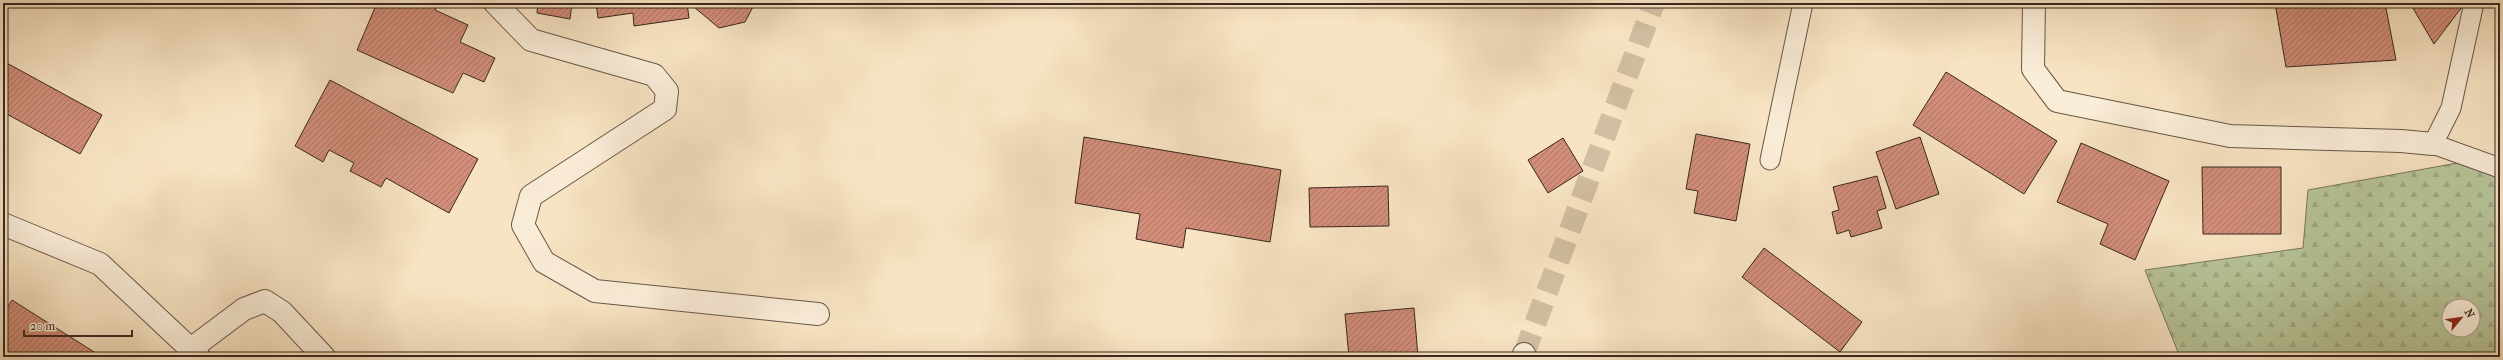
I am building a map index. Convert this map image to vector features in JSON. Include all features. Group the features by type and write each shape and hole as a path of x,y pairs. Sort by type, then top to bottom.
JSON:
{"street":[{"path":"495,3 530,40 654,75 667,91 665,109 531,196 523,225 544,262 595,291 818,314"},
{"path":"2034,3 2034,69 2056,101 2230,136 2402,141 2433,144"},
{"path":"3,224 100,264 196,353 244,310 265,301 282,312 324,357"}],"lane":[{"path":"1770,160 1803,3"},
{"path":"2474,3 2451,108 2433,144 2500,168"}],"green space":[{"path":"2496,156 2500,157 2500,357 2180,357 2145,270 2303,248 2308,190"}],"building":[{"path":"377,3 438,3 435,10 468,25 460,42 495,58 484,82 463,73 453,93 357,50"},
{"path":"538,3 572,3 570,19 537,13"},
{"path":"596,3 687,3 689,18 634,26 633,13 598,18"},
{"path":"693,3 755,3 745,22 719,28 694,7"},
{"path":"2275,3 2385,3 2396,60 2286,67"},
{"path":"2410,3 2465,3 2434,44"},
{"path":"3,61 102,115 80,154 3,112"},
{"path":"1946,72 2057,141 2024,194 1913,125"},
{"path":"330,80 478,159 449,213 386,178 381,187 350,171 354,163 329,150 323,162 295,146"},
{"path":"1696,134 1750,144 1736,221 1694,213 1698,191 1686,189"},
{"path":"1084,137 1281,170 1270,242 1186,228 1183,248 1136,239 1140,214 1075,203"},
{"path":"1920,137 1939,194 1896,209 1876,152"},
{"path":"1563,138 1583,171 1548,193 1528,160"},
{"path":"2081,143 2169,181 2135,260 2100,244 2108,224 2057,202"},
{"path":"2202,167 2281,167 2281,234 2203,234"},
{"path":"1877,176 1886,208 1877,211 1882,228 1851,237 1849,230 1837,234 1832,212 1839,210 1833,187"},
{"path":"1388,186 1389,226 1310,227 1309,188"},
{"path":"1764,248 1862,322 1840,352 1742,277"},
{"path":"12,300 102,357 3,357 3,315"},
{"path":"1414,308 1418,357 1349,357 1345,314"}],"tunnel":[{"path":"1524,354 1654,3"}]}
